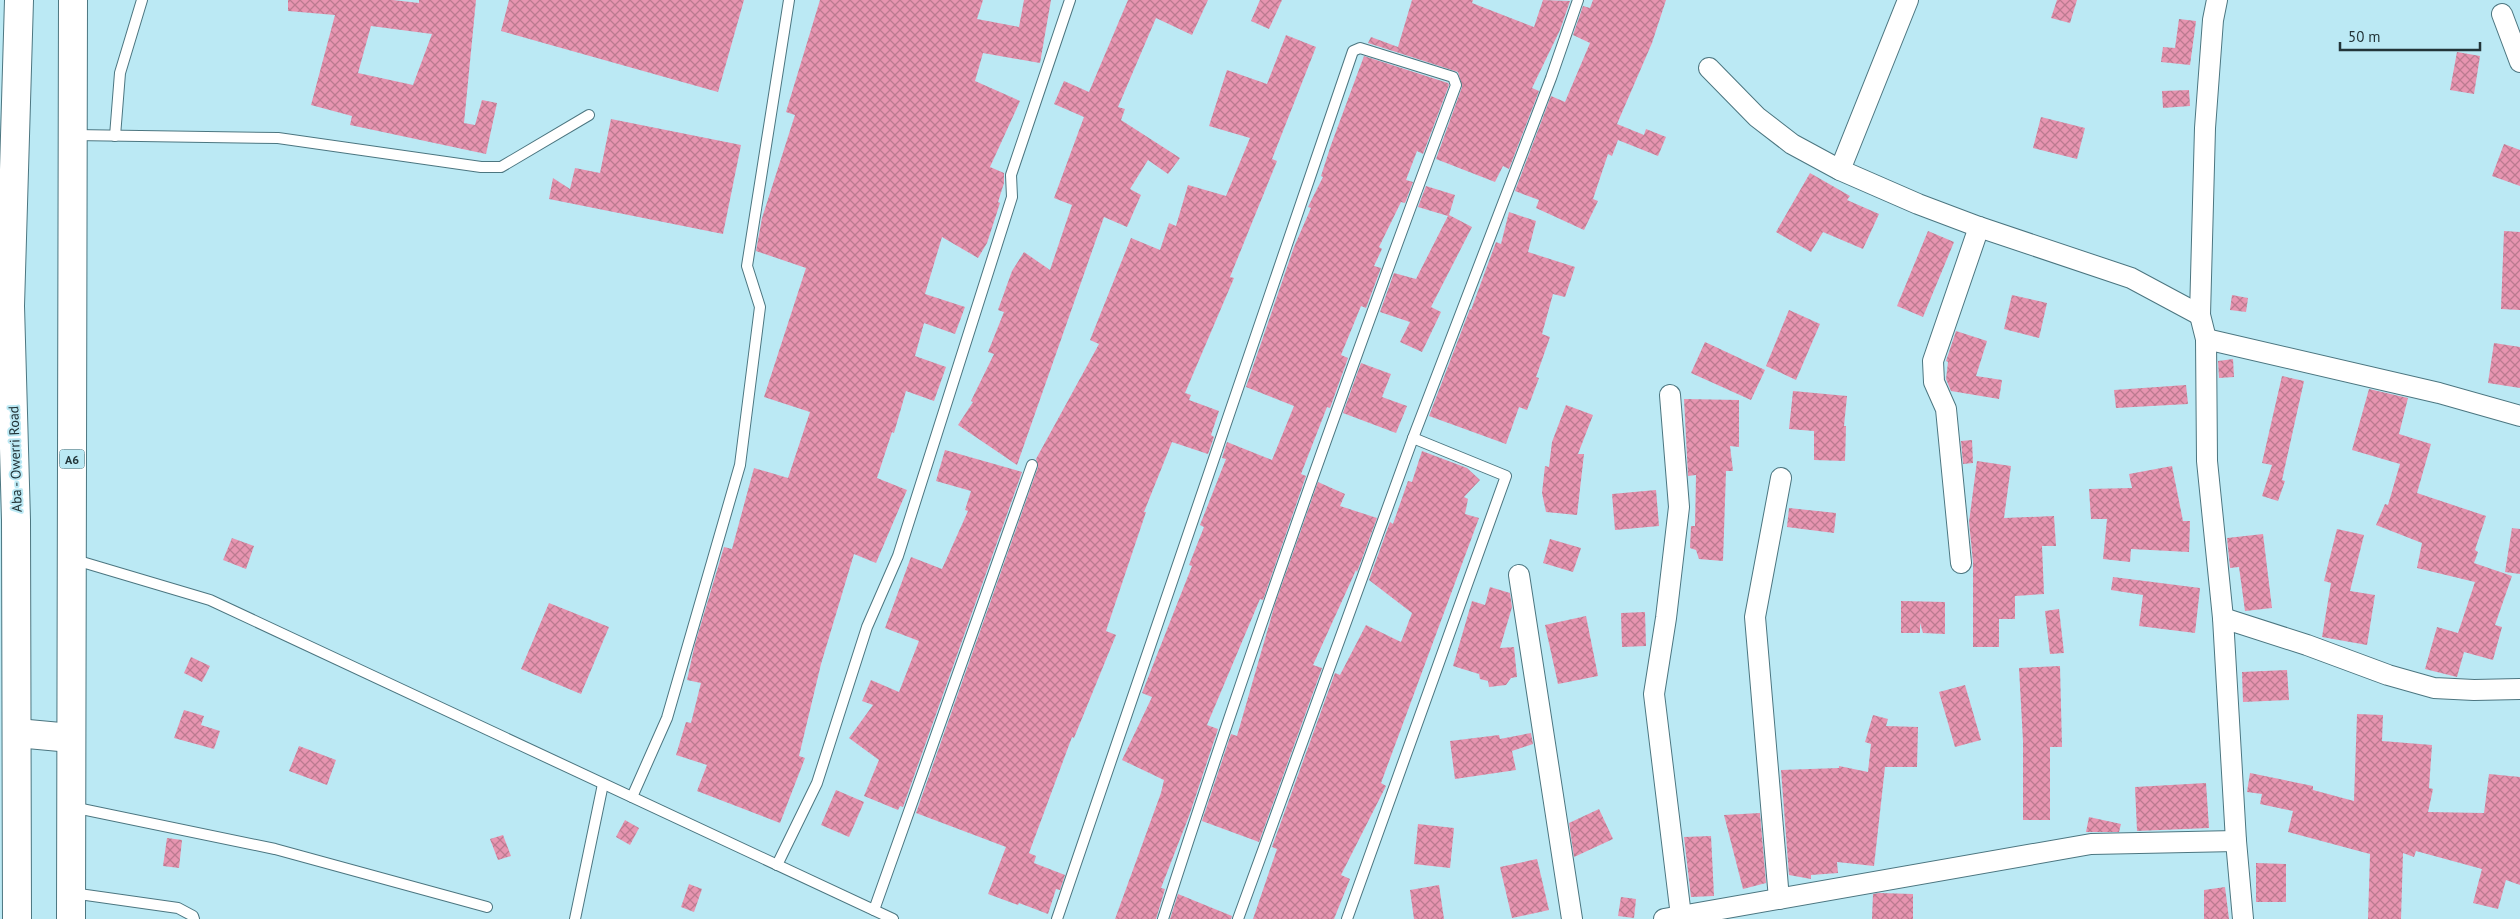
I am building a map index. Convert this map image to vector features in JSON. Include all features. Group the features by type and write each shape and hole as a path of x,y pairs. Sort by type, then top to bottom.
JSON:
{"highway":[{"name":"Aba - Owerri Road","path":"17,919 16,520 5,306 19,0"},
{"name":"A6","path":"71,906 73,0"},
{"path":"18,733 71,738"}],"street":[{"path":"1840,170 1908,0"},
{"path":"2217,0 2213,20 2205,128 2200,315 2206,339 2207,461 2223,618 2236,841 2243,919"},
{"path":"2502,14 2520,62"},
{"path":"1709,68 1757,117 1792,144 1840,170 1918,204 1979,227 2131,278 2200,315"},
{"path":"1961,563 1946,409 1934,382 1933,361 1979,227"},
{"path":"2206,339 2439,393 2520,416"},
{"path":"1670,395 1679,506 1666,618 1654,694 1672,918 2091,844 2236,841"},
{"path":"1779,899 1755,617 1781,478"},
{"path":"1519,576 1572,919"},
{"path":"2223,618 2308,645 2388,675 2434,688 2474,690 2520,689"}],"lane":[{"path":"115,136 120,73 142,0"},
{"path":"632,797 667,718 740,465 760,307 747,266 789,0"},
{"path":"777,865 817,783 867,627 901,546 1012,197 1012,175 1070,0"},
{"path":"1238,919 1413,438 1551,78 1578,0"},
{"path":"1057,919 1353,51 1360,48 1453,77 1456,85 1359,346 1205,788 1164,919"},
{"path":"72,135 278,138 481,167 501,167 589,115"},
{"path":"1347,919 1506,476 1413,438"},
{"path":"874,910 1032,465"},
{"path":"71,559 210,600 893,919"},
{"path":"575,919 603,784"},
{"path":"71,806 275,849 487,907"},
{"path":"71,906 178,908 194,919"}],"building":[{"path":"288,0 393,0 419,3 419,0 476,0 464,123 475,125 482,100 497,103 486,154 350,125 352,116 311,105 335,15 288,11","holes":["371,26 432,34 413,85 358,73"]},
{"path":"509,0 744,0 718,92 501,31"},
{"path":"820,0 983,0 977,19 1019,27 1024,0 1051,0 1040,63 983,53 975,81 1020,101 990,167 1004,173 1004,183 998,202 1000,203 987,243 978,258 942,237 925,294 965,307 955,334 924,323 915,356 946,367 934,401 906,391 894,433 892,432 877,478 907,490 876,563 854,554 821,664 799,756 805,758 780,823 697,791 707,765 676,755 686,722 691,723 701,683 687,680 695,644 724,547 732,549 754,468 788,478 810,412 764,397 806,268 756,251 762,218 795,115 786,112"},
{"path":"1128,0 1208,0 1192,35 1156,18 1118,107 1125,109 1121,120 1180,158 1168,174 1148,160 1130,189 1141,195 1127,227 1104,217 1017,465 958,425 973,402 971,401 994,354 988,352 1004,312 998,310 1012,271 1024,252 1050,270 1072,205 1054,198 1084,117 1054,104 1064,81 1089,92"},
{"path":"1260,0 1282,0 1269,29 1251,21"},
{"path":"1412,0 1473,0 1472,3 1534,27 1543,0 1570,1 1560,30 1532,88 1539,91 1509,169 1503,166 1495,182 1436,159 1462,87 1458,72 1368,43 1371,37 1398,47"},
{"path":"1593,0 1666,0 1652,43 1617,124 1644,135 1646,129 1666,137 1658,156 1618,140 1612,156 1608,154 1593,199 1598,201 1584,230 1536,208 1539,200 1515,191 1551,96 1565,102 1590,43 1573,35 1583,6 1590,8"},
{"path":"2057,0 2077,0 2070,23 2051,18"},
{"path":"2179,19 2196,21 2190,65 2161,62 2163,47 2175,48"},
{"path":"1286,35 1316,47 1272,159 1277,161 1230,277 1234,278 1185,393 1191,395 1189,400 1219,411 1211,435 1214,437 1208,454 1172,442 1144,512 1146,512 1106,631 1116,635 1074,738 1072,737 1029,853 1036,856 1034,863 1065,875 1060,890 1056,889 1048,914 988,894 1006,847 916,813 1038,467 1036,459 1099,344 1090,340 1131,238 1160,250 1169,223 1176,226 1188,185 1226,196 1250,138 1209,126 1227,70 1267,84"},
{"path":"2457,52 2480,56 2474,94 2450,90"},
{"path":"1364,56 1448,83 1449,85 1423,154 1417,151 1406,180 1413,182 1405,203 1401,202 1379,247 1382,249 1374,266 1381,268 1366,308 1361,306 1341,355 1348,358 1330,408 1327,407 1301,474 1306,476 1263,600 1260,599 1207,725 1218,729 1189,816 1161,888 1165,889 1156,919 1115,919 1164,780 1122,760 1152,697 1142,693 1192,566 1189,565 1204,527 1200,525 1226,459 1222,458 1227,442 1272,460 1294,406 1246,387 1294,247 1311,208 1308,207 1323,177 1321,176 1331,145"},
{"path":"2189,90 2190,106 2163,108 2162,91"},
{"path":"2041,117 2085,128 2077,159 2033,148"},
{"path":"611,119 741,145 723,234 549,199 553,178 570,189 575,168 600,173"},
{"path":"2504,144 2520,150 2520,186 2492,176"},
{"path":"1810,173 1850,196 1847,200 1879,214 1863,249 1823,232 1811,252 1776,232"},
{"path":"1426,186 1455,195 1449,215 1472,227 1431,307 1441,312 1422,352 1400,342 1410,322 1380,312 1394,273 1416,279 1448,216 1418,207"},
{"path":"1509,212 1536,221 1528,252 1575,267 1565,297 1553,294 1542,334 1550,337 1536,377 1539,378 1527,410 1519,407 1506,444 1429,416 1496,242 1501,244"},
{"path":"1928,231 1954,242 1923,317 1897,306"},
{"path":"2504,231 2520,232 2520,310 2501,309"},
{"path":"2012,295 2047,303 2039,338 2004,329"},
{"path":"2232,295 2248,298 2246,312 2230,310"},
{"path":"1789,310 1820,324 1796,380 1766,366"},
{"path":"1956,331 1987,341 1976,376 2002,380 1999,399 1951,391 1946,379 1948,362 1946,361"},
{"path":"1705,342 1765,370 1751,400 1691,373"},
{"path":"2494,343 2520,347 2520,388 2488,383"},
{"path":"2233,359 2234,377 2219,378 2218,361"},
{"path":"1361,363 1391,374 1382,397 1407,406 1396,433 1343,413"},
{"path":"2282,376 2304,381 2282,480 2285,481 2278,501 2262,496 2272,465 2262,463"},
{"path":"2186,385 2188,404 2116,408 2114,390"},
{"path":"2369,389 2408,398 2399,434 2431,444 2417,493 2486,516 2475,550 2478,552 2474,563 2512,576 2495,625 2502,627 2493,660 2464,652 2457,677 2425,669 2437,627 2458,633 2475,582 2417,568 2422,543 2376,525 2385,504 2388,505 2400,464 2352,450"},
{"path":"1793,391 1847,396 1844,426 1846,426 1845,461 1814,460 1814,431 1789,429"},
{"path":"1684,399 1739,400 1739,447 1730,446 1733,471 1726,471 1723,561 1699,559 1696,550 1690,548 1691,526 1695,526 1696,475 1688,476"},
{"path":"1566,405 1593,415 1578,454 1584,454 1577,515 1546,512 1542,493 1545,466 1549,467 1552,442"},
{"path":"1972,440 1973,463 1963,464 1961,441"},
{"path":"945,450 1022,472 903,807 900,806 898,810 864,796 879,760 849,738 873,705 862,701 871,680 899,692 919,641 885,628 911,557 942,569 968,511 965,510 971,491 936,481"},
{"path":"1422,451 1467,468 1480,480 1464,497 1468,499 1465,514 1479,518 1381,783 1386,786 1341,875 1350,879 1334,919 1253,919 1277,849 1272,847 1335,673 1340,675 1366,625 1401,642 1412,613 1369,580 1390,522 1393,524 1408,481 1412,482"},
{"path":"1977,461 2011,466 2004,518 2054,516 2056,546 2042,546 2044,594 2015,596 2015,619 1999,619 1999,647 1973,647 1973,562 1969,522"},
{"path":"2172,466 2183,521 2190,521 2189,552 2131,549 2130,562 2103,559 2107,519 2091,519 2089,489 2132,488 2129,474"},
{"path":"1318,482 1345,494 1340,506 1377,518 1357,572 1356,570 1313,665 1322,668 1259,842 1202,821 1231,734 1237,736 1275,604"},
{"path":"1656,490 1659,526 1615,530 1612,494"},
{"path":"1789,508 1836,513 1834,533 1787,527"},
{"path":"2512,528 2520,529 2520,574 2505,572"},
{"path":"2337,529 2364,535 2350,591 2375,595 2367,645 2322,637 2331,583 2324,581"},
{"path":"2263,534 2272,608 2245,611 2239,567 2230,568 2227,538"},
{"path":"232,538 254,546 246,569 223,560"},
{"path":"1550,539 1581,548 1573,572 1543,563"},
{"path":"2113,577 2200,588 2195,633 2139,626 2143,595 2111,590"},
{"path":"1490,587 1510,593 1512,607 1500,648 1514,647 1517,677 1511,678 1506,685 1489,687 1488,681 1480,679 1479,674 1453,666 1472,601 1485,605"},
{"path":"1901,601 1945,602 1945,634 1923,633 1920,623 1920,633 1901,633"},
{"path":"549,603 609,627 581,694 521,669"},
{"path":"2059,609 2064,653 2050,654 2045,611"},
{"path":"1645,612 1646,646 1622,647 1621,613"},
{"path":"1586,616 1598,676 1558,684 1545,625"},
{"path":"191,657 210,666 202,682 184,673"},
{"path":"2060,666 2062,747 2050,747 2050,820 2023,820 2023,741 2019,668"},
{"path":"2287,670 2289,700 2243,702 2242,672"},
{"path":"1965,685 1981,740 1955,747 1939,692"},
{"path":"184,710 204,716 201,725 220,731 214,749 174,738"},
{"path":"2357,714 2383,715 2382,741 2432,745 2429,788 2433,789 2428,812 2484,813 2489,774 2520,777 2520,885 2506,880 2498,909 2473,903 2482,869 2416,851 2414,857 2403,853 2401,919 2368,919 2370,854 2288,832 2293,811 2260,804 2262,794 2247,792 2250,773 2313,786 2313,790 2354,801"},
{"path":"1873,715 1888,719 1886,726 1918,727 1917,767 1885,767 1874,866 1837,862 1838,873 1811,875 1811,879 1789,875 1781,770 1839,768 1839,766 1868,772 1871,744 1865,742"},
{"path":"1531,733 1533,744 1512,751 1516,770 1455,779 1450,741 1499,735 1500,739"},
{"path":"299,746 336,760 327,785 289,771"},
{"path":"2206,783 2209,828 2137,831 2135,787"},
{"path":"836,790 864,802 849,837 821,825"},
{"path":"1599,809 1613,839 1574,857 1569,823"},
{"path":"1760,813 1766,883 1743,889 1724,815"},
{"path":"2089,817 2121,824 2119,832 2086,832"},
{"path":"625,820 639,828 630,845 616,837"},
{"path":"1418,824 1454,828 1450,868 1414,864"},
{"path":"503,835 511,856 498,860 490,839"},
{"path":"1711,836 1714,896 1691,897 1684,837"},
{"path":"167,838 182,840 179,868 163,866"},
{"path":"1537,859 1549,910 1512,918 1500,867"},
{"path":"2256,863 2286,864 2286,902 2256,902"},
{"path":"689,884 702,889 694,912 681,907"},
{"path":"1439,885 1444,919 1414,919 1410,890"},
{"path":"2225,887 2229,919 2204,919 2204,890"},
{"path":"1178,894 1232,916 1231,919 1170,919"},
{"path":"1873,894 1913,894 1913,919 1872,919"},
{"path":"1621,897 1636,899 1634,918 1618,916"}]}
